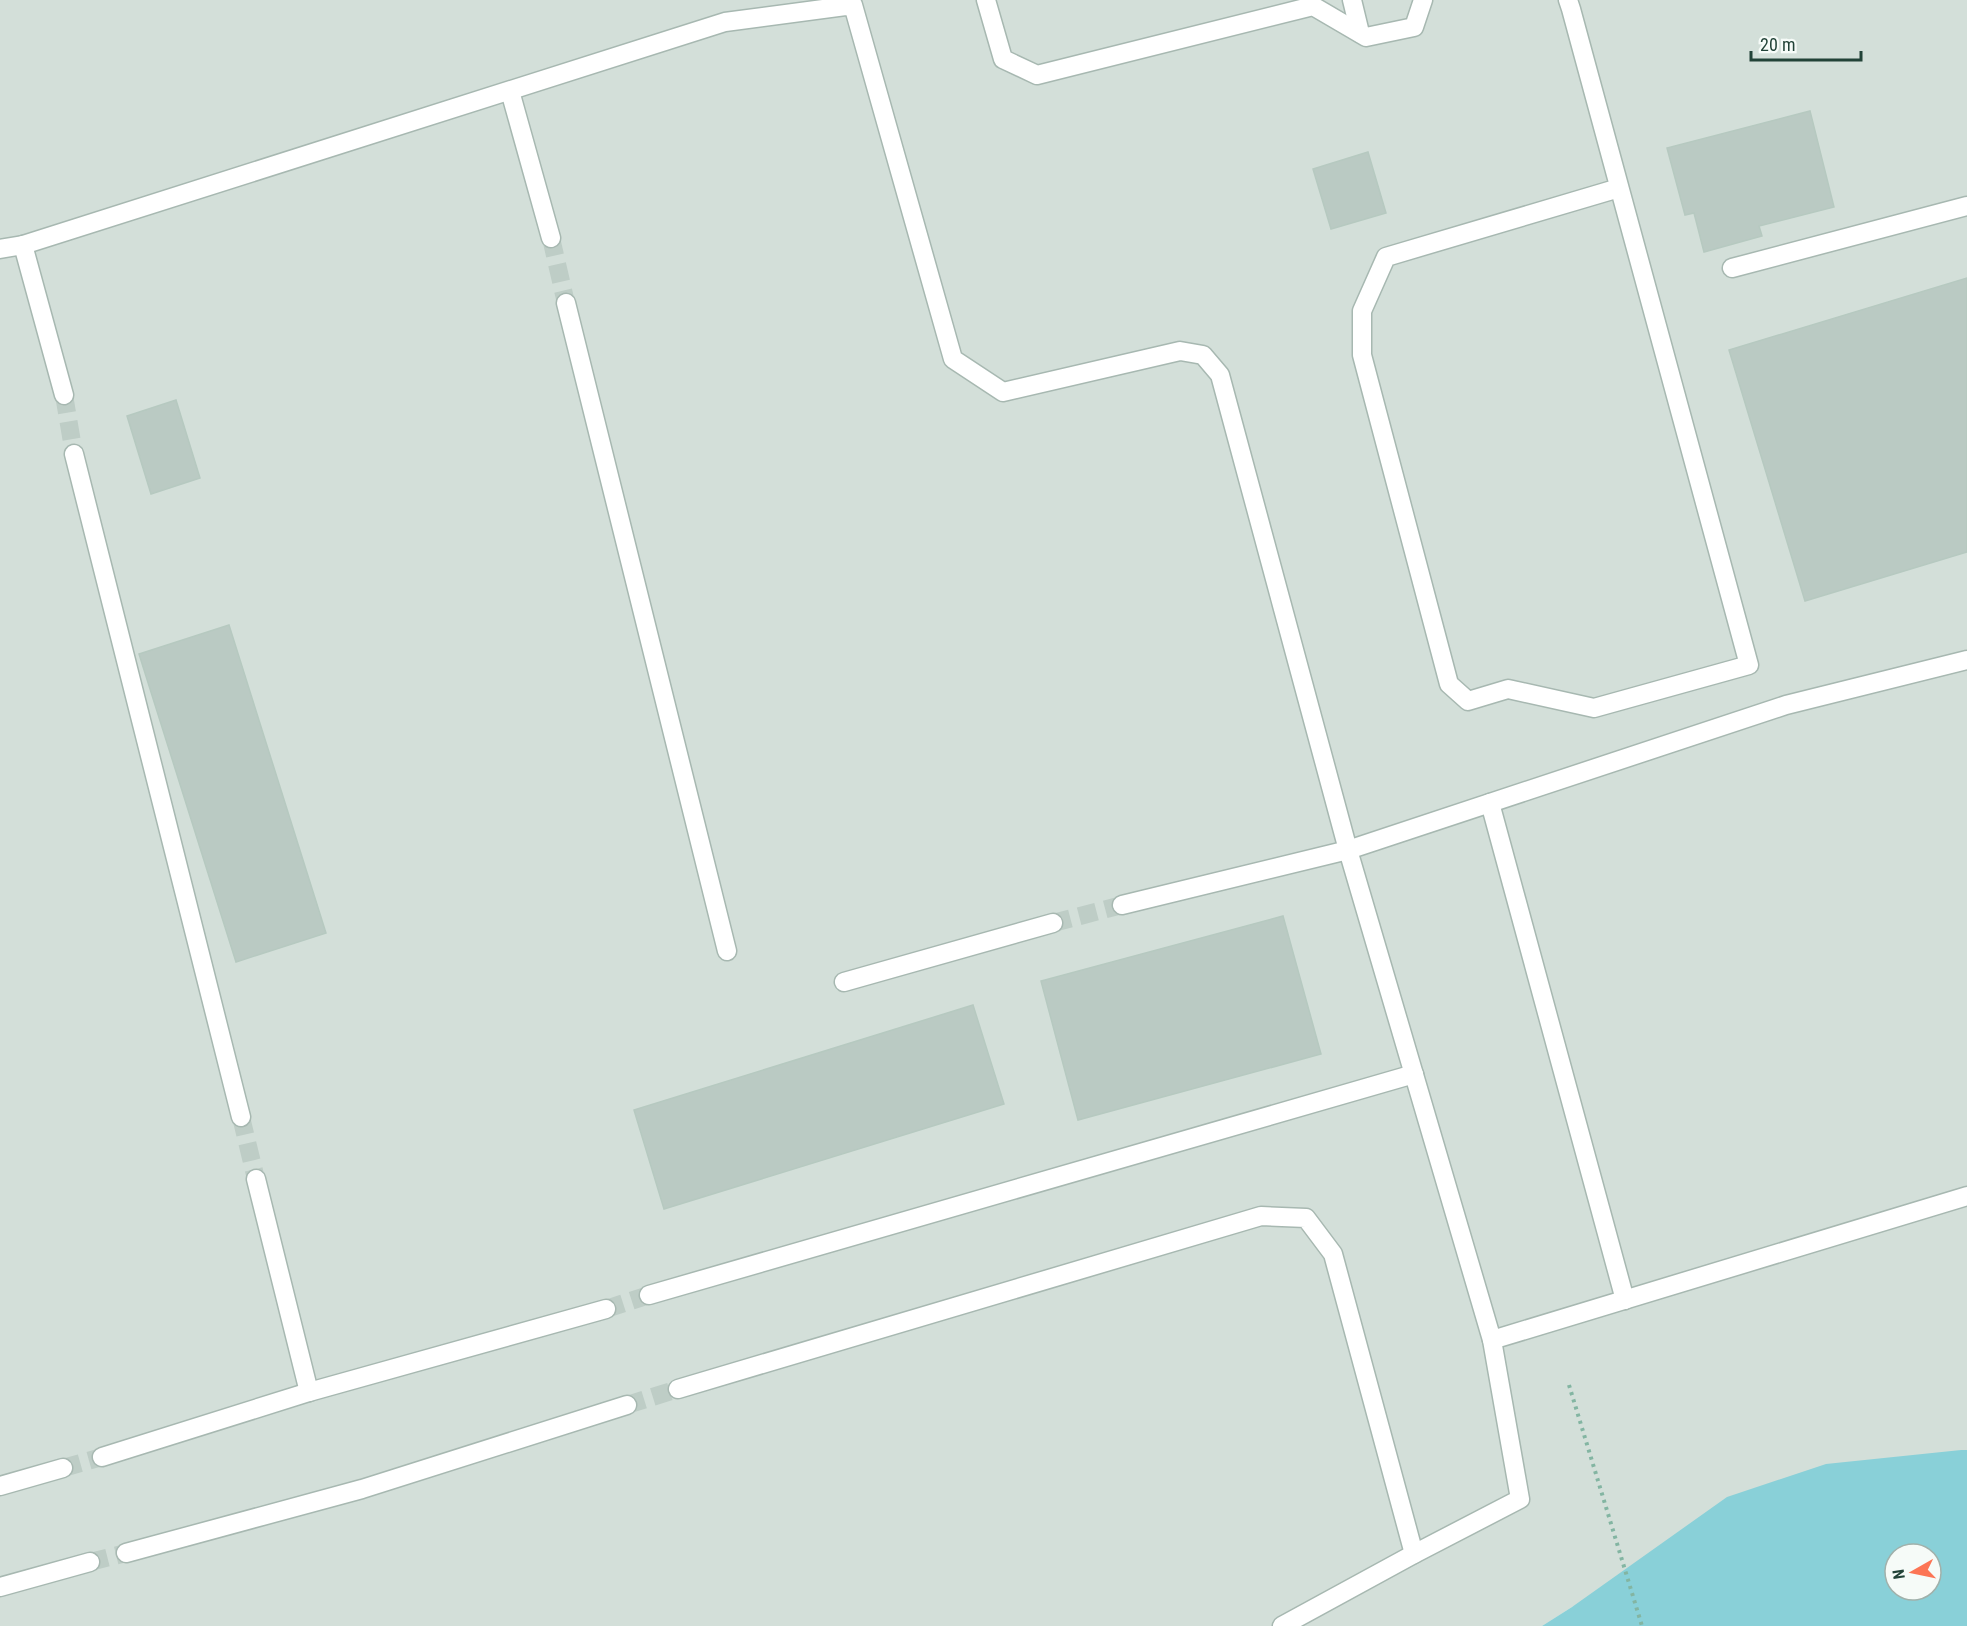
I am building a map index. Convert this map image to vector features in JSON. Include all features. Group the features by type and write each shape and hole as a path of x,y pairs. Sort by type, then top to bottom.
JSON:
{"lane":[{"path":"986,0 1003,59 1037,75 1313,6 1366,37 1414,27 1423,0"},
{"path":"1352,0 1360,33"},
{"path":"1568,0 1749,664 1594,708 1508,689 1468,701 1449,684 1362,355 1362,311 1386,257 1619,188"},
{"path":"0,249 23,245 725,22 853,5 953,359 1003,392 1180,351 1203,354 1220,375 1348,850 1492,1340 1520,1499 1282,1626"},
{"path":"510,91 551,238"},
{"path":"1732,268 1967,206"},
{"path":"23,245 64,395"},
{"path":"566,303 727,951"},
{"path":"74,454 241,1117"},
{"path":"1122,904 1348,850 1786,705 1967,660"},
{"path":"1490,803 1624,1300"},
{"path":"844,982 1053,923"},
{"path":"649,1295 1414,1074"},
{"path":"256,1179 309,1392"},
{"path":"1492,1340 1967,1196"},
{"path":"678,1389 1261,1216 1306,1218 1333,1254 1414,1554"},
{"path":"102,1456 309,1392 606,1309"},
{"path":"126,1553 362,1489 627,1405"},
{"path":"0,1486 63,1468"},
{"path":"0,1587 90,1562"}],"path":[{"path":"1569,1385 1642,1626"}],"shaded area":[{"path":"0,0 1967,0 1967,1450 1961,1450 1572,1607 1542,1626 0,1626"}],"water":[{"path":"1967,1450 1967,1626 1542,1626 1727,1497 1826,1464"}],"building":[{"path":"1810,111 1834,207 1759,226 1762,236 1704,252 1694,213 1685,215 1667,148"},
{"path":"1368,152 1386,213 1331,229 1313,169"},
{"path":"1967,278 1967,552 1805,601 1729,350"},
{"path":"176,400 200,478 151,494 127,416"},
{"path":"229,625 326,933 236,962 139,654"},
{"path":"1283,916 1321,1054 1078,1120 1041,981"},
{"path":"973,1005 1004,1104 664,1209 634,1110"}],"tunnel":[{"path":"551,238 566,303"},
{"path":"64,395 74,454"},
{"path":"1053,923 1122,905"},
{"path":"241,1117 256,1179"},
{"path":"606,1309 649,1295"},
{"path":"627,1405 678,1389"},
{"path":"63,1468 102,1457"},
{"path":"90,1562 126,1553"}]}
